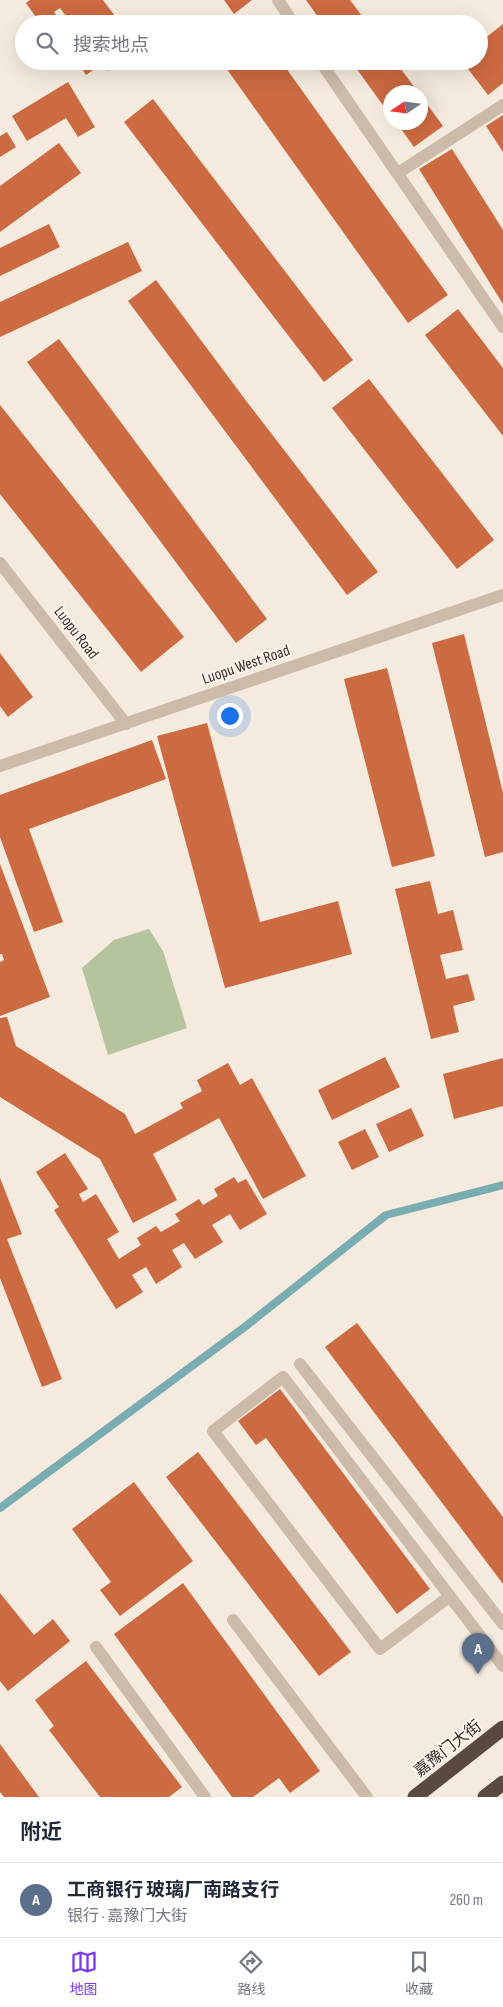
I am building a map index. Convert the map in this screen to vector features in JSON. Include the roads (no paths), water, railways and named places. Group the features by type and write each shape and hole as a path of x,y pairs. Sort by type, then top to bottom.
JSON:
{"highway":[{"name":"嘉豫门大街","path":"415,1797 503,1728"},
{"path":"485,1797 503,1783"}],"street":[{"path":"278,0 288,15"},
{"path":"326,70 503,327"},
{"path":"398,173 503,105"},
{"name":"Luopu Road","path":"0,563 126,724"},
{"name":"Luopu West Road","path":"0,766 503,595"},
{"path":"300,1364 503,1624"},
{"path":"450,1596 380,1650 213,1430 283,1377 450,1596 503,1666"},
{"path":"233,1620 367,1797"},
{"path":"96,1647 205,1797"}],"waterway":[{"path":"0,1508 246,1326 386,1215 503,1185"}],"place":[{"name":"工商银行 玻璃厂南路支行","path":"478,1674"}]}
